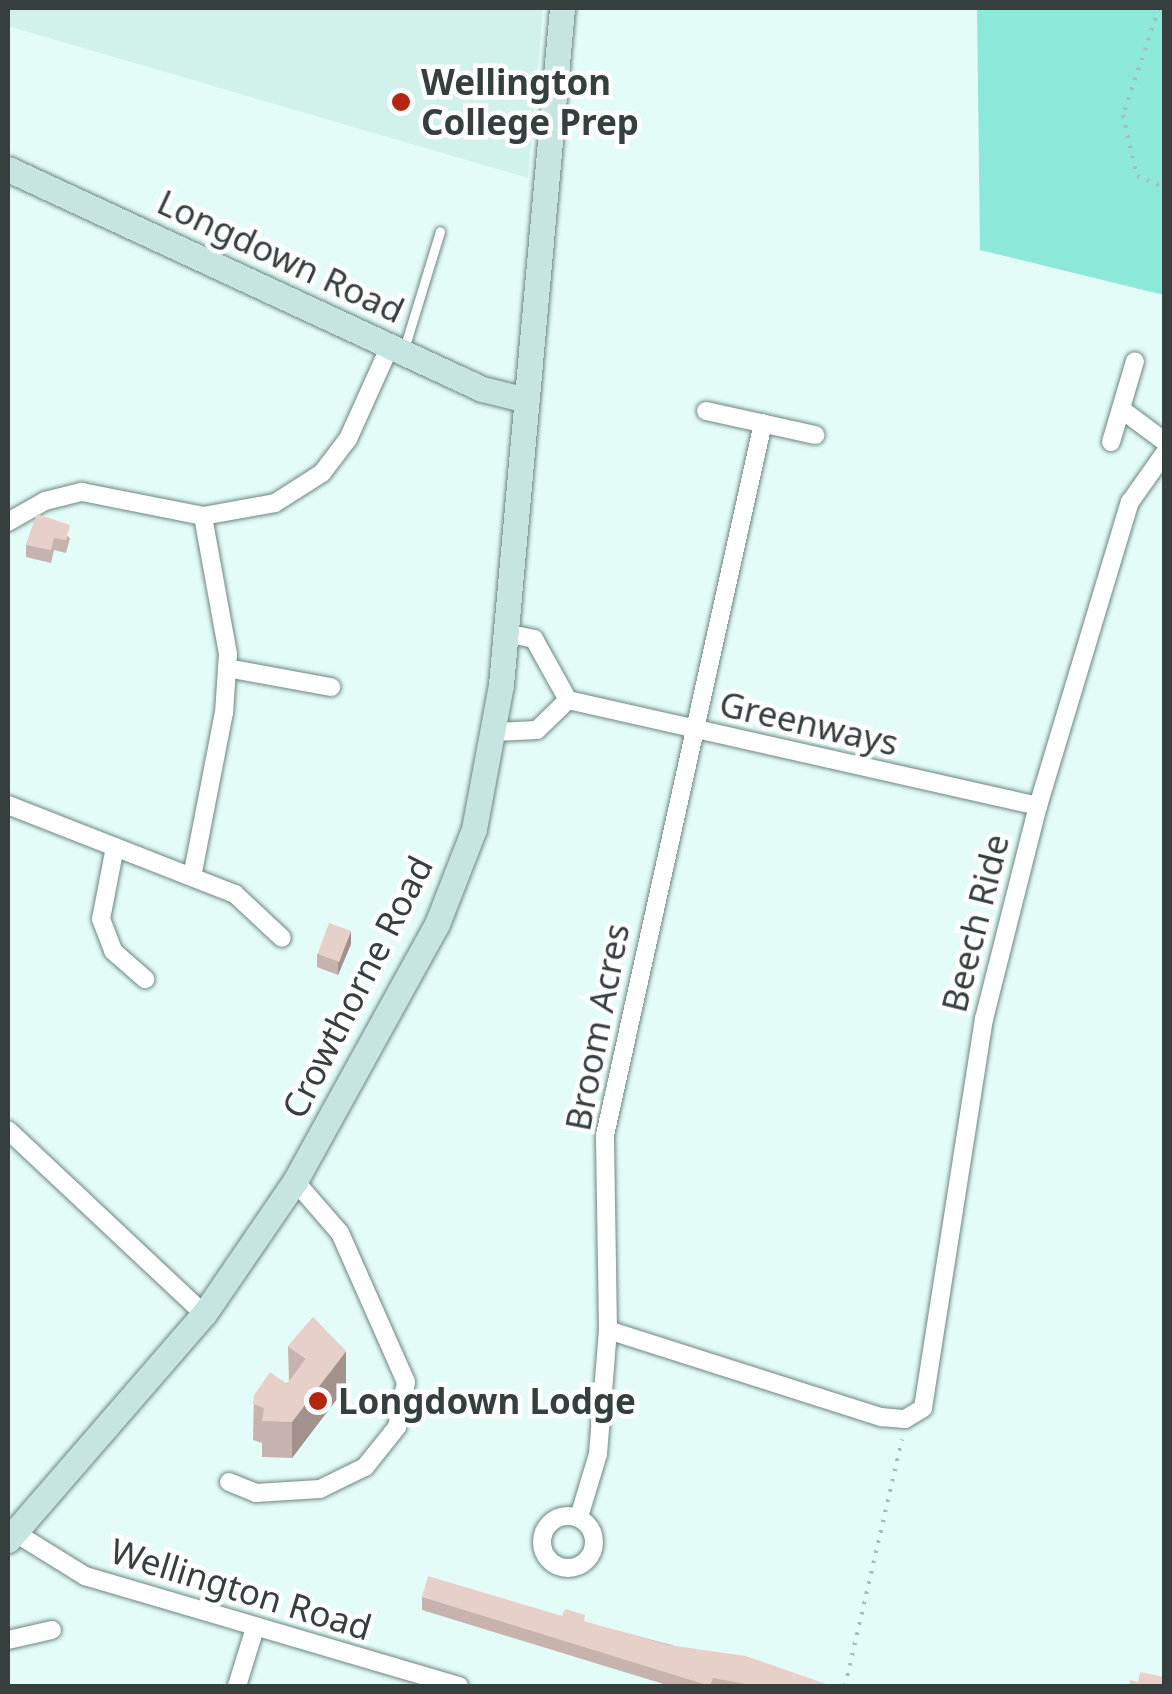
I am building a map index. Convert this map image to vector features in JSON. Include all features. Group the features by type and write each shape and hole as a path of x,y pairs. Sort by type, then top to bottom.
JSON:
{"street":[{"name":"Crowthorne Road","path":"11,1536 204,1314 294,1181 437,924 474,829 495,732 506,633 562,8"},
{"name":"Longdown Road","path":"8,168 482,388 526,400"},
{"path":"8,522 45,500 82,492 203,516 275,503 322,473 348,439 397,349"},
{"path":"1111,442 1135,361"},
{"path":"1120,410 1157,438 1159,459"},
{"path":"706,411 815,434"},
{"name":"Broom Acres","path":"579,1517 598,1454 608,1330 605,1134 763,424"},
{"name":"Beech Ride","path":"905,1419 928,1396 984,1019 1038,806 1130,502 1159,459"},
{"path":"192,877 228,668 203,516"},
{"path":"495,732 537,730 568,700 534,639 506,633"},
{"path":"228,668 331,688"},
{"name":"Greenways","path":"568,700 1038,806"},
{"path":"8,805 235,894 282,938"},
{"path":"115,847 101,920 113,951 145,979"},
{"path":"8,1130 204,1314"},
{"path":"228,1482 256,1493 320,1489 365,1468 397,1427 406,1382 340,1232 294,1181"},
{"path":"608,1330 905,1419"},
{"name":"Wellington Road","path":"11,1536 85,1576 459,1686"},
{"path":"237,1686 255,1628"},
{"path":"8,1640 52,1630"}],"lane":[{"path":"397,349 440,231"}],"path":[{"path":"1159,8 1123,115 1137,176 1164,187"},
{"path":"844,1686 905,1419"}],"shaded area":[{"name":"Wellington College Prep","path":"8,8 543,8 528,178 8,26"}],"green space":[{"path":"977,8 1164,8 1164,295 980,250"}],"building":[{"path":"37,514 70,525 66,540 54,538 51,550 26,545"},
{"path":"329,923 351,931 339,962 318,954"},
{"path":"313,1317 346,1351 292,1422 262,1421 264,1408 253,1404 254,1395 270,1372 287,1384 306,1358 288,1346"},
{"path":"428,1576 562,1616 565,1609 585,1615 584,1621 668,1645 746,1656 826,1684 756,1686 713,1678 710,1686 422,1597"},
{"path":"1140,1672 1164,1677 1164,1686 1129,1686 1130,1680 1138,1682"}],"place":[{"name":"Wellington College Prep","path":"401,102"},
{"name":"Longdown Lodge","path":"318,1401"}]}
